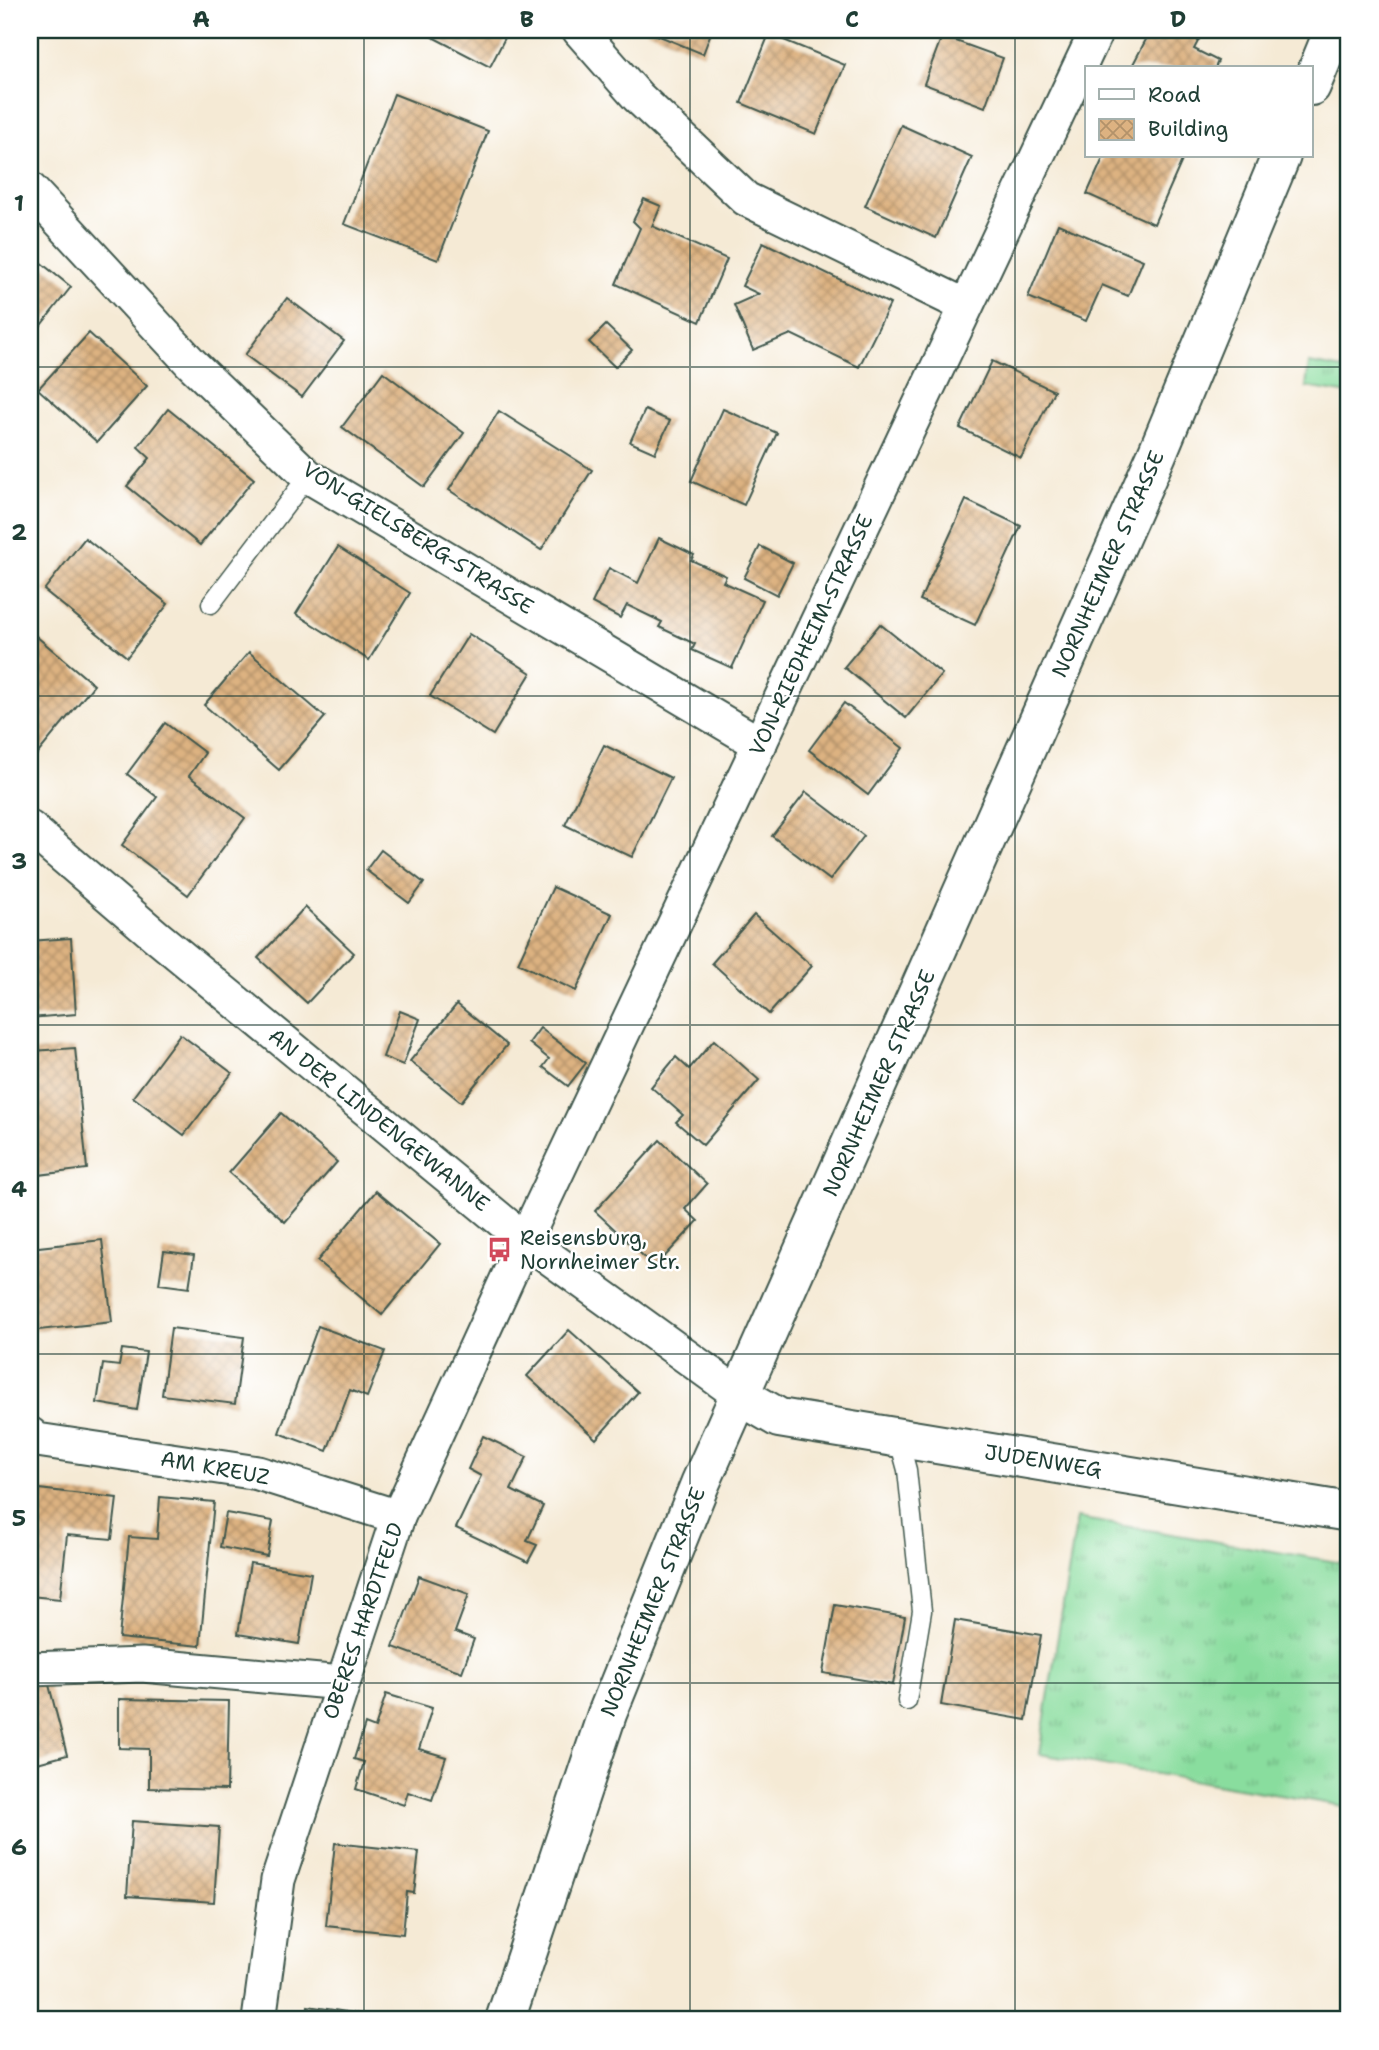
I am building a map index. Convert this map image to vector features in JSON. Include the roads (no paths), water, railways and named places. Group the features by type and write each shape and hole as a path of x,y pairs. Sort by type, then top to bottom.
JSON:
{"street":[{"path":"579,30 638,97 746,199 965,306"},
{"name":"VON-RIEDHEIM-STRASSE","path":"525,1240 1097,30"},
{"path":"1312,84 1334,30"},
{"name":"NORNHEIMER STRASSE","path":"505,2020 607,1714 700,1484 1157,454 1280,158"},
{"name":"VON-GIELSBERG-STRASSE","path":"30,189 191,363 309,476 760,744"},
{"name":"AN DER LINDENGEWANNE","path":"30,828 174,951 525,1240 741,1396"},
{"name":"OBERES HARDTFELD","path":"259,2020 278,1880 398,1517 525,1240"},
{"name":"JUDENWEG","path":"741,1396 779,1418 1349,1512"},
{"name":"AM KREUZ","path":"30,1434 37,1440 258,1473 398,1517"},
{"path":"30,1669 142,1665 342,1682"}],"lane":[{"path":"211,604 309,476"},
{"path":"898,1437 907,1470 922,1611 908,1701"}],"place":[{"name":"Reisensburg, Nornheimer Str.","path":"500,1250"}]}
